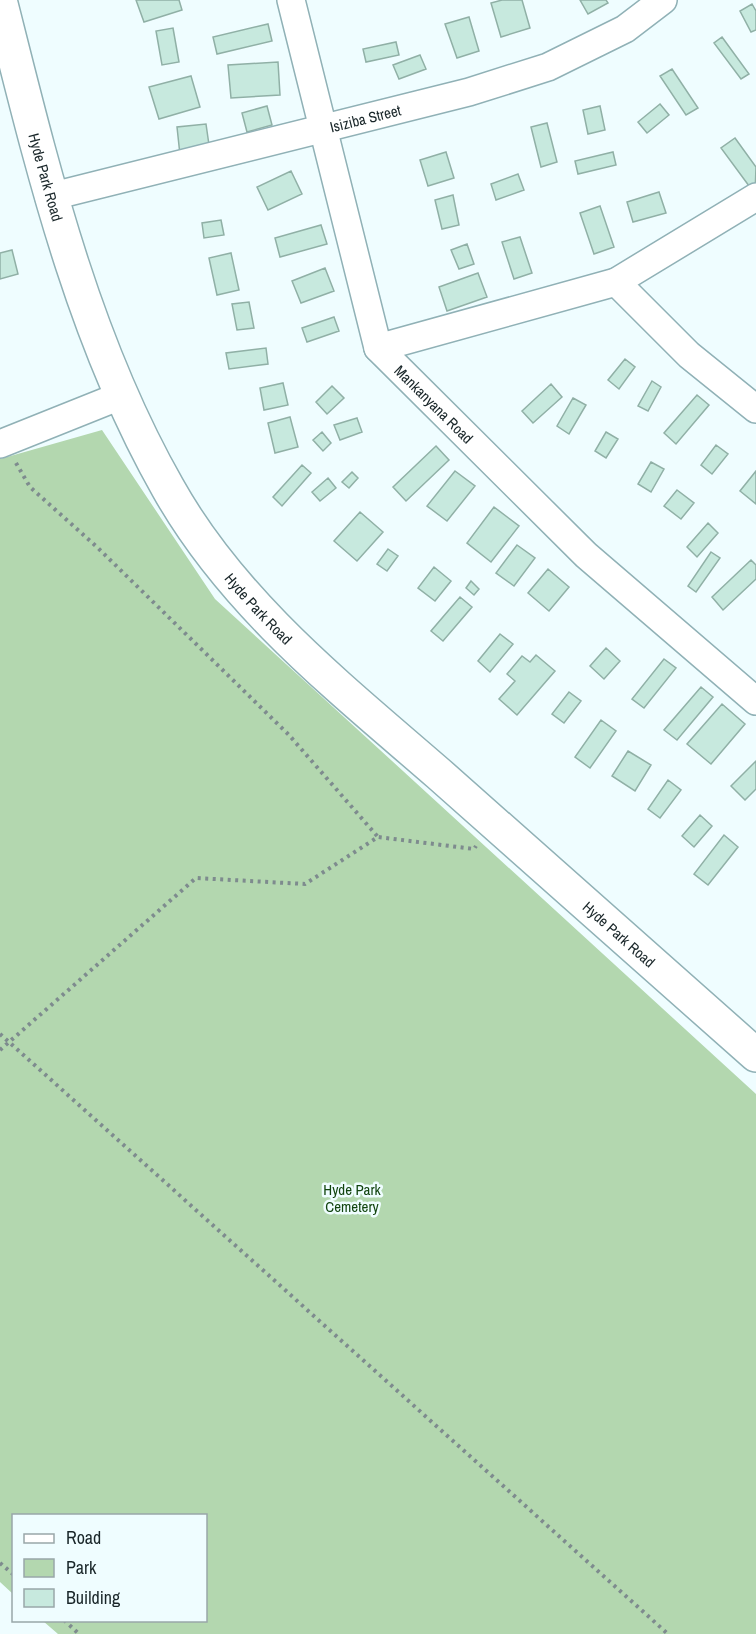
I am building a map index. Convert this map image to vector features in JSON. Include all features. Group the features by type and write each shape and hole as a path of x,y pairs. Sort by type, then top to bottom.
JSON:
{"street":[{"name":"Hyde Park Road","path":"0,0 50,197 120,396 169,490 228,577 305,657 756,1055"},
{"path":"291,0 321,130 378,348 616,282 756,197"},
{"name":"Isiziba Street","path":"50,197 469,92 548,67 626,29 663,0"},
{"path":"616,282 689,355 756,409"},
{"name":"Mankanyana Road","path":"378,348 586,555 756,700"},
{"path":"2,444 120,396"}],"path":[{"path":"2,444 30,486 98,548 289,735 378,837"},
{"path":"0,1050 196,878 305,884 378,837 474,849 495,824"},
{"path":"0,1034 668,1634"},
{"path":"0,1563 12,1573"},
{"path":"66,1622 79,1634"}],"green space":[{"name":"Hyde Park Cemetery","path":"102,430 215,599 756,1094 756,1634 58,1634 44,1622 207,1622 207,1514 12,1514 12,1593 0,1582 0,459"}],"building":[{"path":"136,0 179,0 182,10 144,22"},
{"path":"502,0 522,0 530,28 501,37 491,3"},
{"path":"580,0 606,0 608,3 588,14"},
{"path":"752,4 756,11 756,30 751,32 740,11"},
{"path":"469,17 479,51 457,58 445,24"},
{"path":"268,24 272,41 217,54 213,37"},
{"path":"173,28 179,62 162,65 156,31"},
{"path":"722,37 749,74 741,79 714,43"},
{"path":"396,42 399,55 366,62 363,49"},
{"path":"420,55 426,69 399,79 393,65"},
{"path":"278,62 280,95 231,98 228,65"},
{"path":"672,69 698,108 686,115 660,76"},
{"path":"191,76 200,107 159,119 149,87"},
{"path":"660,104 669,115 647,133 638,122"},
{"path":"267,106 272,125 247,132 242,113"},
{"path":"600,106 605,130 588,134 583,110"},
{"path":"547,123 557,162 541,167 531,127"},
{"path":"206,124 210,152 180,155 177,127"},
{"path":"735,138 756,167 755,194 721,148"},
{"path":"446,152 454,178 428,186 420,160"},
{"path":"613,152 616,165 578,174 575,161"},
{"path":"291,171 302,194 268,210 257,187"},
{"path":"518,174 524,190 496,200 491,184"},
{"path":"659,192 666,213 633,222 627,202"},
{"path":"453,195 459,225 442,229 435,200"},
{"path":"600,206 614,247 594,254 580,213"},
{"path":"221,220 224,235 204,238 202,223"},
{"path":"321,225 327,244 280,257 275,238"},
{"path":"520,237 532,273 514,279 502,242"},
{"path":"467,244 474,264 459,269 451,250"},
{"path":"12,250 18,274 0,279 0,253"},
{"path":"231,253 239,290 217,295 209,258"},
{"path":"325,268 334,291 301,303 292,281"},
{"path":"478,273 487,297 447,311 439,287"},
{"path":"249,302 254,328 237,330 232,304"},
{"path":"334,317 339,331 307,342 302,328"},
{"path":"266,348 268,364 229,369 226,353"},
{"path":"625,359 635,367 619,389 608,380"},
{"path":"652,381 661,387 648,411 638,406"},
{"path":"283,383 288,405 264,410 260,388"},
{"path":"551,384 562,397 533,423 522,411"},
{"path":"332,386 344,398 327,414 316,402"},
{"path":"697,395 709,405 676,444 664,433"},
{"path":"573,398 586,405 569,434 557,426"},
{"path":"290,417 298,447 275,453 268,423"},
{"path":"357,418 362,432 340,440 334,425"},
{"path":"322,432 331,443 323,451 313,440"},
{"path":"606,432 618,439 606,458 595,451"},
{"path":"716,445 728,454 712,474 701,465"},
{"path":"436,446 449,460 406,501 393,487"},
{"path":"651,462 664,469 651,492 638,484"},
{"path":"302,465 311,473 282,506 273,497"},
{"path":"455,471 475,486 447,521 427,506"},
{"path":"756,471 756,504 740,491"},
{"path":"352,472 358,478 349,488 342,482"},
{"path":"328,478 336,488 320,501 312,492"},
{"path":"677,490 694,503 681,519 664,506"},
{"path":"494,507 519,526 491,562 467,543"},
{"path":"360,512 383,532 357,561 334,541"},
{"path":"708,523 718,533 697,557 687,547"},
{"path":"517,545 535,558 514,586 496,573"},
{"path":"388,549 398,556 387,571 377,564"},
{"path":"711,552 720,558 696,592 688,586"},
{"path":"751,560 756,565 756,579 723,610 712,597"},
{"path":"434,567 451,581 435,601 418,588"},
{"path":"548,569 569,587 549,611 528,593"},
{"path":"471,581 479,589 474,595 466,588"},
{"path":"460,597 472,607 443,641 431,631"},
{"path":"500,634 513,644 490,672 478,661"},
{"path":"606,648 620,661 604,679 590,666"},
{"path":"536,655 555,671 517,715 499,699 515,681 507,674 522,656 530,662"},
{"path":"664,659 676,668 644,708 632,699"},
{"path":"701,687 713,697 677,740 664,730"},
{"path":"569,692 581,701 564,723 552,714"},
{"path":"722,704 745,724 711,764 687,744"},
{"path":"601,720 616,731 590,768 575,757"},
{"path":"628,751 651,765 635,791 612,776"},
{"path":"756,761 756,789 745,800 731,786"},
{"path":"668,780 681,790 660,818 648,809"},
{"path":"700,815 712,826 694,847 682,836"},
{"path":"724,835 738,847 708,885 694,874"}]}
